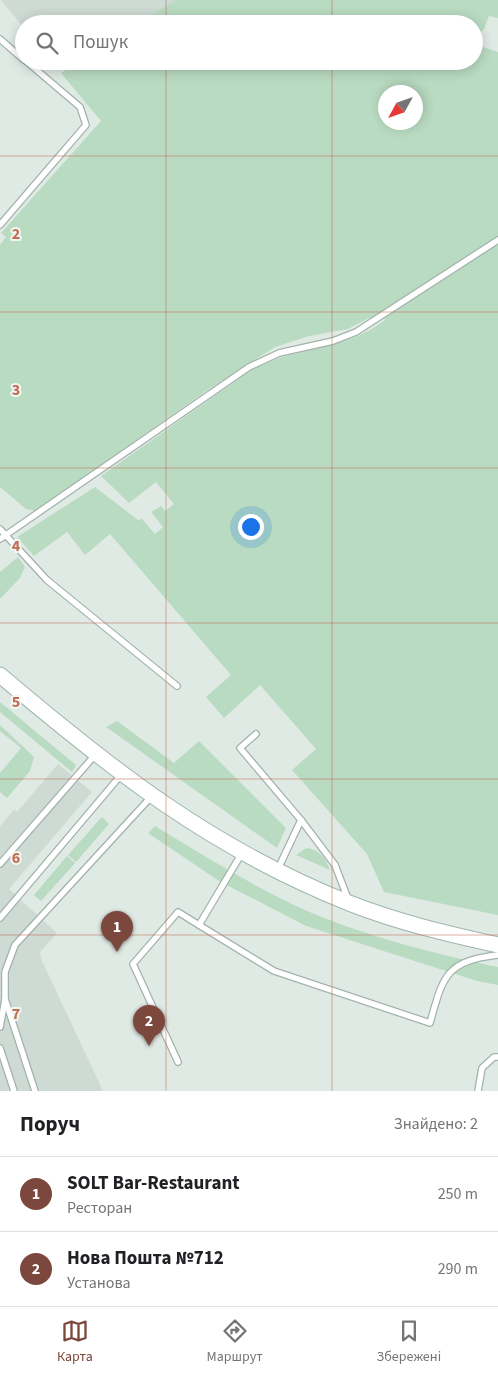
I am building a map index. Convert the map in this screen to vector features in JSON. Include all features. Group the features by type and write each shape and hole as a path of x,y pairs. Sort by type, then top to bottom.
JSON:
{"main road":[{"path":"0,675 121,775 151,797 242,853 350,904 397,920 498,945"}],"lane":[{"path":"0,40 15,52"},
{"path":"0,224 86,125 80,107 37,70"},
{"path":"0,540 250,367 279,353 333,341 356,332 498,240"},
{"path":"0,529 47,580 177,686"},
{"path":"256,734 240,748 301,820 335,865 350,904"},
{"path":"0,864 95,755"},
{"path":"0,918 121,775"},
{"path":"0,1027 5,999 5,972 15,945 151,797"},
{"path":"277,871 301,820"},
{"path":"199,925 242,853"},
{"path":"178,1062 133,964 178,912 274,972 430,1023 440,988 448,974 460,964 472,958 498,955"},
{"path":"5,999 36,1091"},
{"path":"0,1048 14,1091"},
{"path":"478,1091 482,1068 494,1057 498,1057"}],"shaded area":[{"path":"1,0 312,0 366,15 15,15 15,17"},
{"path":"58,764 92,792 9,889 57,933 40,952 42,961 103,1091 0,1091 0,826 14,810 17,812"}],"green space":[{"path":"176,0 498,0 498,18 489,16 483,30 483,15 152,15"},
{"path":"483,47 498,52 498,915 384,892 367,854 292,770 316,749 260,685 224,718 206,697 231,675 110,534 85,555 67,532 34,556 17,537 95,487 138,520 142,519 155,534 163,527 151,512 161,506 165,511 174,504 156,482 129,503 101,476 253,369 282,357 336,344 362,334 386,319 369,318 348,329 309,336 275,347 209,389 35,511 26,509 0,487 0,245 6,237 1,233 101,121 61,73 66,70 483,70"},
{"path":"18,557 25,567 20,578 0,599 0,572"},
{"path":"0,702 76,765 72,772 0,712"},
{"path":"117,721 174,763 199,741 286,828 277,848 106,727"},
{"path":"0,725 34,757 30,771 7,798 0,792 0,773 21,748 0,731"},
{"path":"102,817 109,824 76,862 68,855"},
{"path":"155,826 258,887 317,915 394,942 498,967 498,985 477,981 306,926 219,881 148,833"},
{"path":"306,848 315,850 321,855 330,870 296,855"},
{"path":"67,856 75,863 41,901 34,895"}],"place":[{"name":"SOLT Bar-Restaurant","path":"117,952"},
{"name":"Нова Пошта №712","path":"149,1046"}]}
